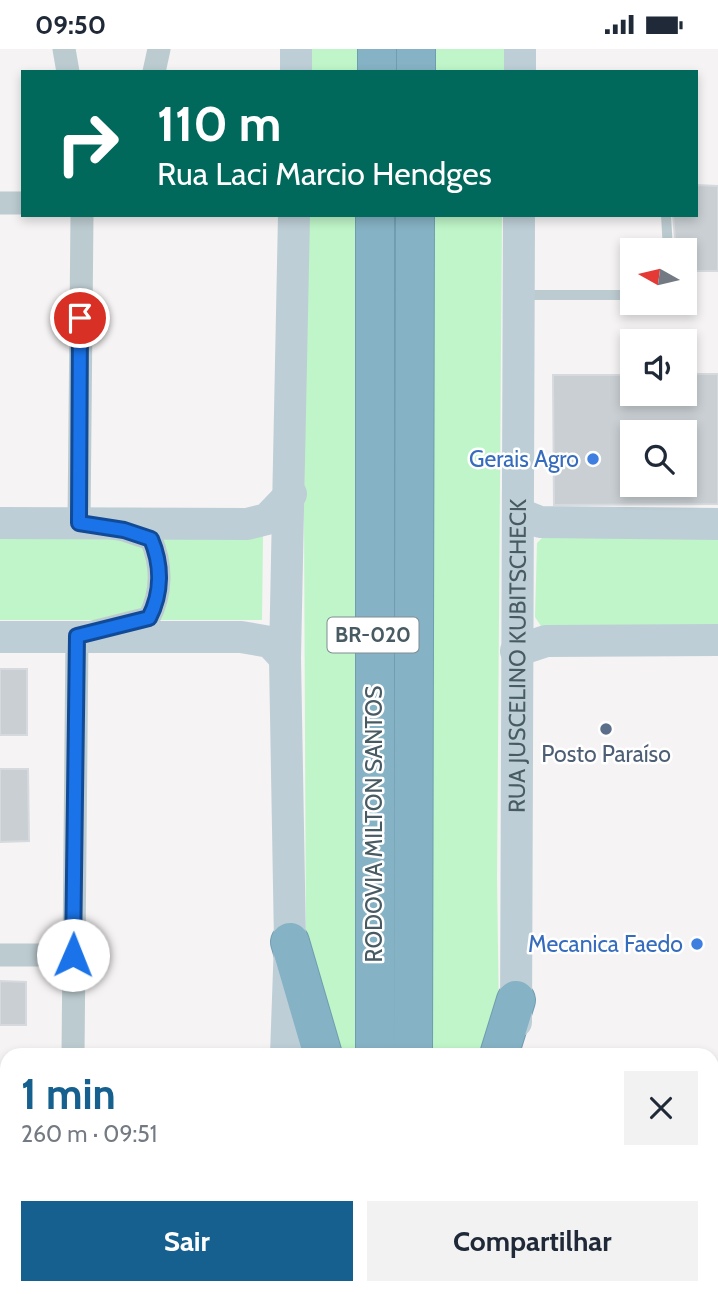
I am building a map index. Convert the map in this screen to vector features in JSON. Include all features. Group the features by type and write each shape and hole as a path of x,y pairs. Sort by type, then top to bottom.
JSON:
{"highway":[{"path":"377,49 377,70"},
{"path":"416,49 416,70"},
{"name":"RODOVIA MILTON SANTOS","path":"375,217 375,1048"},
{"name":"RODOVIA MILTON SANTOS","path":"413,1048 415,217"},
{"path":"290,942 321,1048"},
{"path":"501,1048 516,1000"}],"main road":[{"path":"296,49 296,70"},
{"path":"520,49 520,70"},
{"path":"286,1048 290,942 285,657 291,494 294,217"},
{"name":"RUA JUSCELINO KUBITSCHECK","path":"515,1048 516,651 520,515 519,217"},
{"path":"0,523 247,524 267,519 291,494"},
{"path":"520,515 540,523 718,524"},
{"path":"0,637 241,637 270,642 285,657"},
{"path":"516,651 546,641 718,640"}],"street":[{"path":"64,49 68,70"},
{"path":"157,62 173,49"},
{"path":"0,203 21,203"},
{"path":"73,1048 77,636 149,618 157,603 159,575 158,554 151,539 124,530 79,523 82,217"},
{"path":"0,955 73,955"}],"lane":[{"path":"666,217 667,238"},
{"path":"520,295 620,295"}],"green space":[{"path":"309,49 363,49 363,70 309,70"},
{"path":"432,49 504,49 504,70 432,70"},
{"path":"307,217 362,217 356,1048 331,1048 306,945 304,514"},
{"path":"432,217 502,217 497,879 499,1019 489,1048 428,1048"},
{"path":"545,535 718,537 718,629 543,629 535,617 537,543"},
{"path":"263,536 262,620 0,620 0,538"}],"building":[{"path":"698,185 718,186 718,271 697,271 697,238 675,238 673,217 698,217"},
{"name":"Gerais Agro","path":"697,374 718,374 718,504 554,505 553,375 620,375 620,406 697,406"},
{"path":"0,669 27,669 27,735 0,735"},
{"path":"0,769 28,769 29,841 0,842"},
{"path":"0,981 26,982 26,1025 0,1025"}],"place":[{"name":"Gerais Agro","path":"593,459"},
{"name":"Posto Paraíso","path":"606,729"},
{"name":"Mecanica Faedo","path":"697,944"}],"route":[{"path":"73,955 77,636 149,618 157,603 159,575 158,554 151,539 124,530 79,523 80,318"}]}
